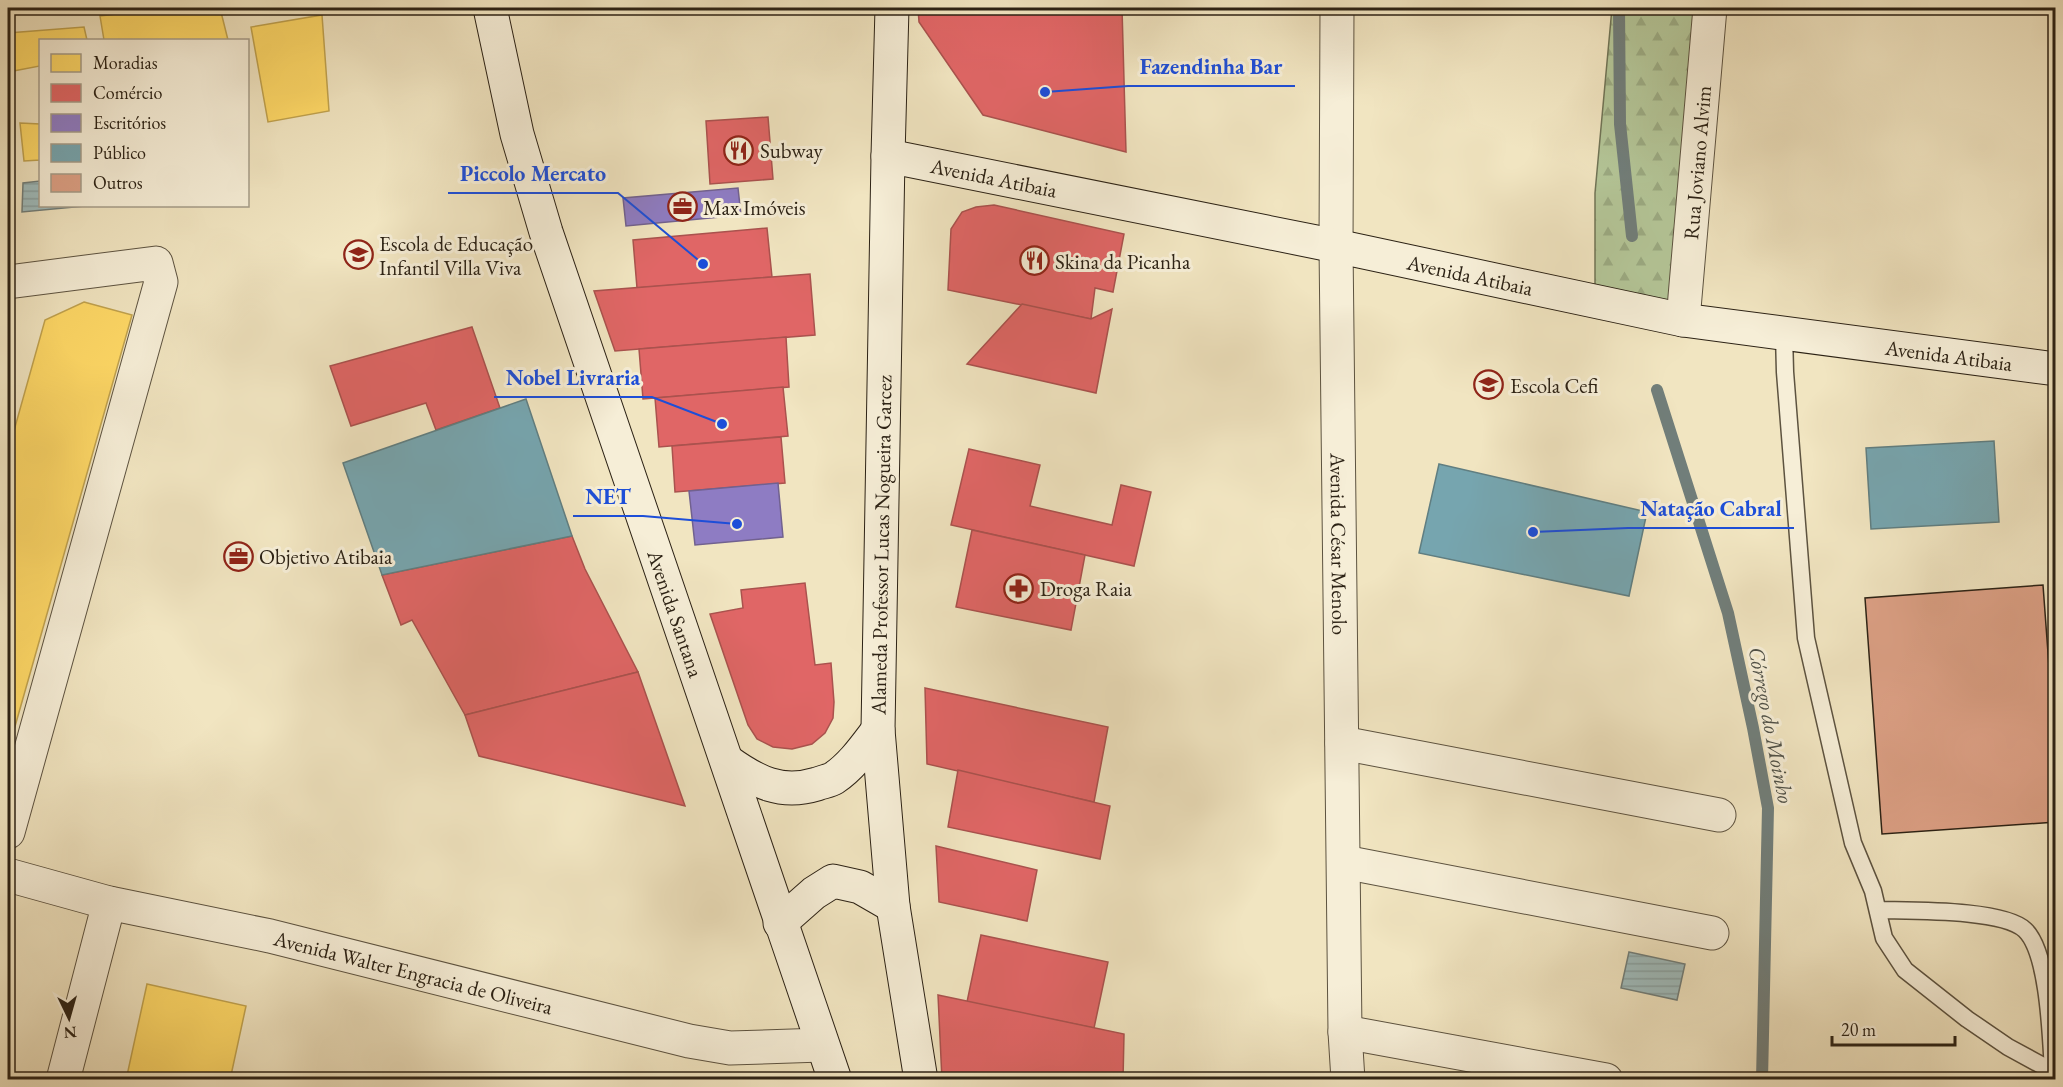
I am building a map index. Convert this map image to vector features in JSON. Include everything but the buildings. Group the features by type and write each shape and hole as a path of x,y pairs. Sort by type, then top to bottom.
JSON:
{"street":[{"name":"Avenida Santana","path":"490,8 517,134 546,232 822,1045"},
{"name":"Alameda Professor Lucas Nogueira Garcez","path":"892,8 878,730 893,906 921,1080"},
{"name":"Avenida César Menolo","path":"1337,8 1336,246 1345,1032 1348,1080"},
{"name":"Rua Joviano Alvim","path":"1683,320 1710,8"},
{"name":"Avenida Atibaia","path":"888,156 1336,246 1683,320 2055,369"},
{"path":"8,282 156,263 161,282 8,832"},
{"path":"727,761 749,777 780,788 803,788 833,779 854,760 878,730"},
{"path":"1342,743 1719,815"},
{"path":"1344,862 1712,933"},
{"name":"Avenida Walter Engracia de Oliveira","path":"8,874 109,903 270,936 689,1041 730,1048 822,1045"},
{"path":"780,923 814,893 833,881 860,887 893,906"},
{"path":"63,1080 109,903"},
{"path":"1345,1032 1606,1080"},
{"path":"822,1045 834,1080"}],"lane":[{"path":"1784,334 1806,638 1853,843 1873,891 1884,938 1905,970 1967,1019 2008,1047 2054,1073"},
{"path":"1878,910 1993,916 2013,922 2027,931 2039,955 2047,999 2054,1073"}],"green space":[{"path":"1612,8 1707,8 1680,315 1595,296 1595,193"}],"water":[{"path":"39,181 39,207 74,207 22,212 23,183"},
{"path":"1629,952 1685,964 1677,1000 1621,988"}],"waterway":[{"path":"1619,8 1620,124 1632,236"},
{"name":"Córrego do Moinho","path":"1657,390 1728,613 1768,808 1762,1080"}],"place":[{"name":"Fazendinha Bar","path":"1045,92"},
{"name":"Subway","path":"739,150"},
{"name":"Max Imóveis","path":"682,207"},
{"name":"Escola de Educação Infantil Villa Viva","path":"358,255"},
{"name":"Skina da Picanha","path":"1034,261"},
{"name":"Piccolo Mercato","path":"703,264"},
{"name":"Escola Cefi","path":"1489,385"},
{"name":"Nobel Livraria","path":"722,424"},
{"name":"NET","path":"737,524"},
{"name":"Natação Cabral","path":"1533,532"},
{"name":"Objetivo Atibaia","path":"238,556"},
{"name":"Droga Raia","path":"1019,588"}]}
